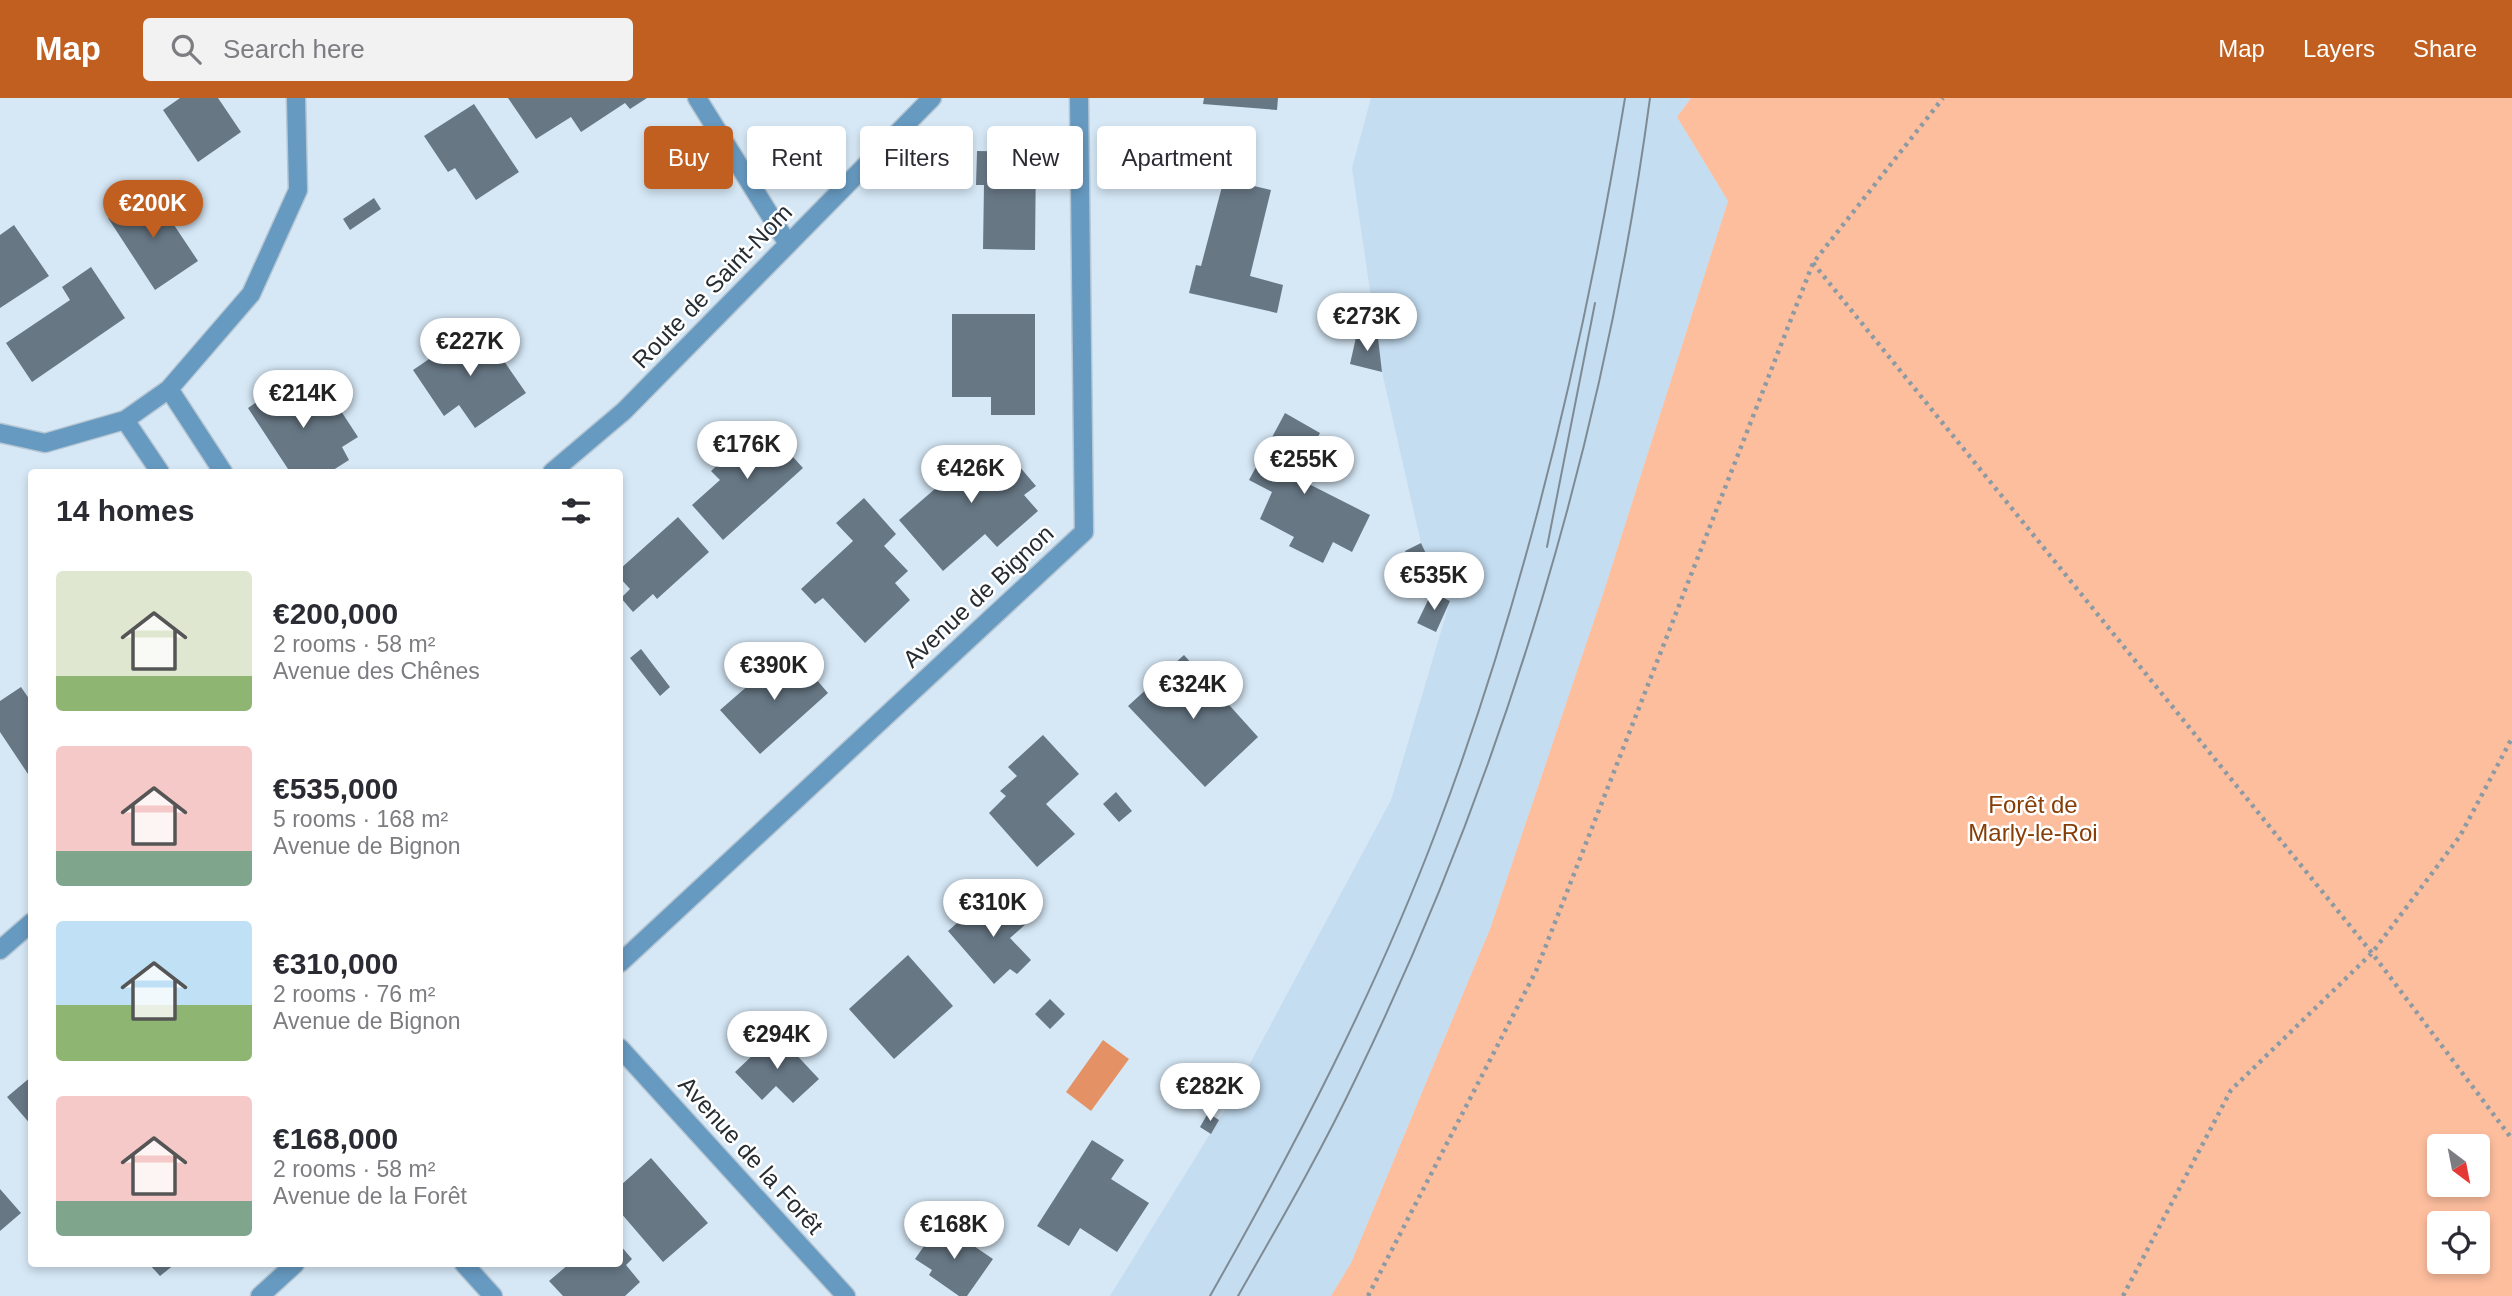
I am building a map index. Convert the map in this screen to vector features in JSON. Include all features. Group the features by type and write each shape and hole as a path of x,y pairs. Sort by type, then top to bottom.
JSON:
{"street":[{"path":"0,433 45,443 125,420 169,389 251,294 298,190 296,98"},
{"path":"697,98 788,244"},
{"name":"Route de Saint-Nom","path":"556,469 624,411 932,98"},
{"name":"Avenue de Bignon","path":"623,960 1084,532 1079,98"},
{"path":"169,389 221,469"},
{"path":"125,420 158,469"},
{"path":"0,950 28,926"},
{"name":"Avenue de la Forêt","path":"623,1051 846,1296"},
{"path":"260,1296 292,1267"},
{"path":"467,1267 493,1296"}],"path":[{"path":"1368,1296 1536,971 1813,263 1942,98"},
{"path":"1813,263 2372,953 2512,1139"},
{"path":"2123,1296 2231,1090 2372,953 2459,836 2512,738"}],"shaded area":[{"path":"1371,98 1691,98 1677,117 1728,201 1604,591 1490,929 1351,1263 1331,1296 1110,1296 1226,1108 1391,800 1450,601 1421,543 1382,372 1352,168"},
{"path":"1103,1040 1129,1059 1091,1111 1066,1092"}],"green space":[{"name":"Forêt de Marly-le-Roi","path":"1691,98 2512,98 2512,1296 1331,1296 1351,1263 1490,929 1604,591 1728,201 1677,117"}],"building":[{"path":"180,98 218,98 241,132 198,162 163,110"},
{"path":"508,98 647,98 630,109 625,103 581,132 571,117 536,139"},
{"path":"1204,98 1278,98 1277,110 1203,104"},
{"path":"474,104 519,172 476,200 455,168 448,172 424,136"},
{"path":"977,151 987,151 987,189 1036,189 1035,250 983,249 984,185 976,185"},
{"path":"1256,186 1271,190 1250,276 1283,285 1277,313 1189,293 1196,265 1201,266 1221,189 1256,189"},
{"path":"150,189 198,261 155,290 108,218"},
{"path":"374,198 381,209 350,230 343,219"},
{"path":"14,225 49,276 0,308 0,235"},
{"path":"91,267 125,318 32,382 6,343 70,300 62,287"},
{"path":"952,314 1035,314 1035,415 991,415 991,397 952,397"},
{"path":"479,325 526,393 475,428 459,405 444,416 413,370"},
{"path":"1357,333 1378,338 1382,372 1350,364"},
{"path":"294,377 319,416 337,405 358,437 342,447 349,460 335,469 288,469 248,408"},
{"path":"1285,413 1320,433 1297,478 1370,515 1352,552 1333,542 1323,563 1289,546 1294,537 1260,519 1272,492 1249,480"},
{"path":"763,424 803,468 723,540 692,505 720,480 711,471"},
{"path":"1001,445 1036,486 1024,495 1038,511 997,547 985,534 943,571 899,520 936,488 930,482 965,452 993,452"},
{"path":"864,498 896,534 884,546 908,571 895,583 910,600 865,643 823,598 815,604 801,589 853,541 836,523"},
{"path":"678,517 709,552 657,599 653,594 633,612 623,600 623,596 630,589 623,581 623,566"},
{"path":"1421,543 1437,577 1421,585 1405,551"},
{"path":"1432,592 1450,601 1436,632 1417,623"},
{"path":"641,649 670,687 660,696 630,658"},
{"path":"790,649 828,693 760,754 720,710"},
{"path":"1184,655 1258,737 1205,787 1128,706"},
{"path":"21,687 28,697 28,774 0,732 0,701"},
{"path":"1043,735 1079,774 1046,804 1075,834 1037,867 989,813 1006,796 1000,791 1017,776 1008,767"},
{"path":"1116,792 1132,811 1119,822 1103,804"},
{"path":"996,891 1027,923 1010,938 1031,960 1017,974 1010,969 994,984 948,931 965,916 975,924 986,914 980,906"},
{"path":"908,955 953,1006 894,1059 849,1009"},
{"path":"1050,999 1065,1014 1050,1029 1035,1014"},
{"path":"776,1033 819,1079 793,1103 776,1086 762,1100 735,1072"},
{"path":"28,1079 28,1121 7,1097"},
{"path":"1208,1113 1219,1120 1211,1134 1200,1127"},
{"path":"1092,1140 1124,1160 1111,1179 1149,1203 1117,1252 1080,1228 1069,1246 1037,1226"},
{"path":"651,1158 708,1223 663,1262 623,1215 623,1183"},
{"path":"0,1189 21,1213 0,1231"},
{"path":"940,1223 993,1259 967,1296 959,1296 929,1275 932,1270 915,1259"},
{"path":"623,1248 632,1259 626,1265 640,1282 625,1296 563,1296 549,1281 565,1267 623,1267"},
{"path":"152,1267 171,1267 160,1276"}],"tram line":[{"path":"1210,1296 1273,1183 1361,1008 1413,889 1469,740 1525,560 1549,468 1591,284 1625,98"},
{"path":"1238,1296 1314,1160 1357,1076 1410,960 1459,841 1503,721 1542,599 1577,475 1631,224 1650,98"},
{"path":"1547,547 1595,303"}]}
